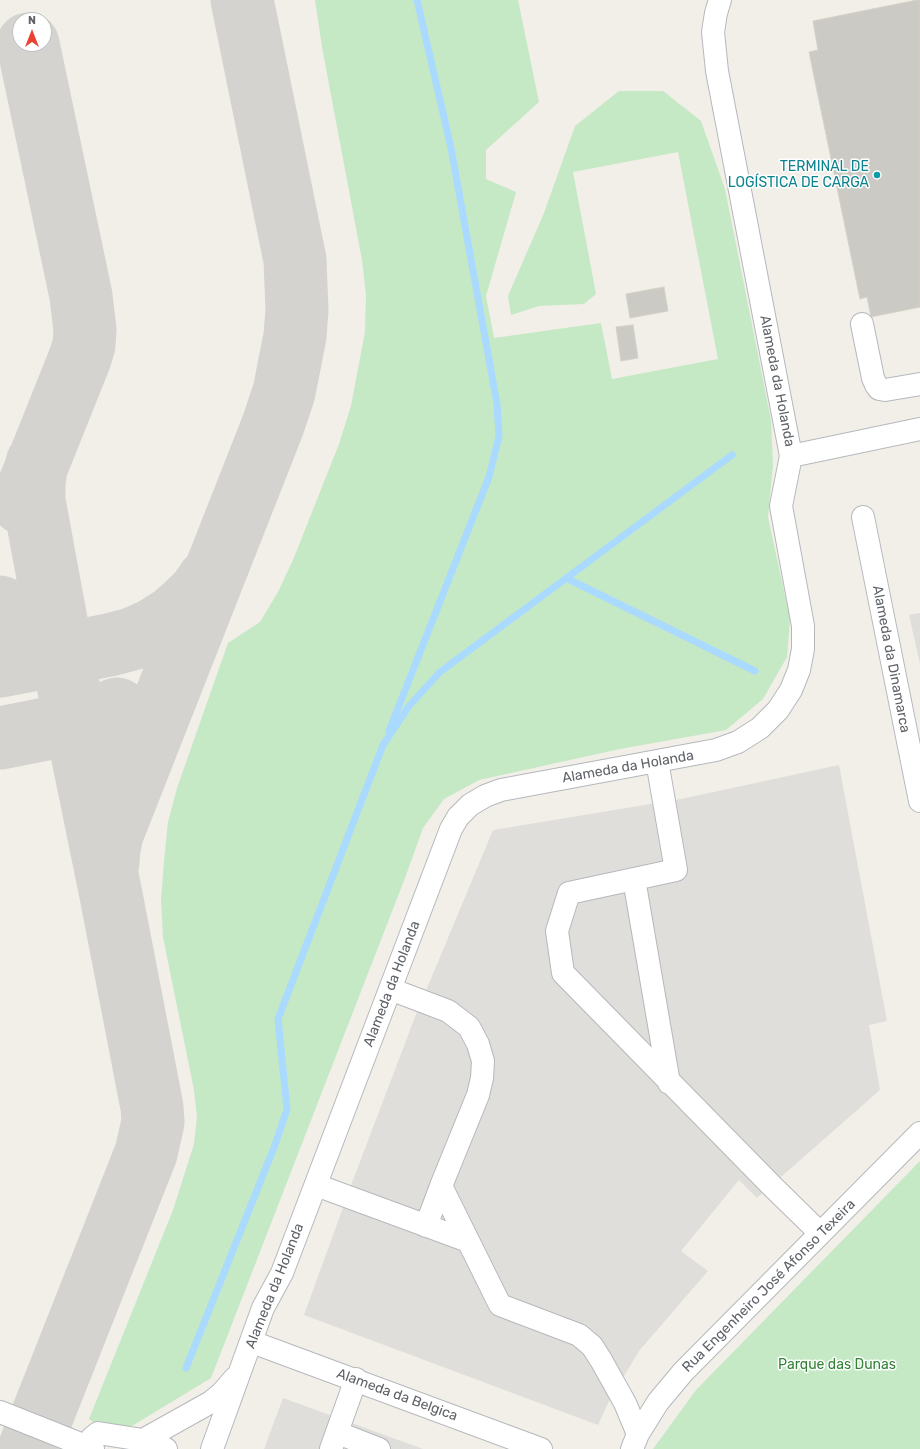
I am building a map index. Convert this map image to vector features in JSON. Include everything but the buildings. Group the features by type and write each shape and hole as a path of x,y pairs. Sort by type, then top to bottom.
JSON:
{"street":[{"name":"Alameda da Holanda","path":"212,1449 243,1367 263,1308 282,1273 450,829 458,817 470,805 501,790 716,750 738,742 765,724 778,710 791,690 799,670 803,626 781,506 791,456 717,71 713,32 720,0"},
{"path":"862,324 876,385 879,389 885,390 920,384"},
{"path":"791,456 920,429"},
{"name":"Alameda da Dinamarca","path":"863,517 920,802"},
{"path":"657,761 676,870 569,894 557,932 563,973 670,1083 820,1233"},
{"path":"634,879 670,1083"},
{"path":"390,989 448,1010 469,1027 478,1044 483,1061 482,1078 478,1095 426,1226"},
{"name":"Rua Engenheiro José Afonso Texeira","path":"635,1442 658,1402 683,1372 920,1133"},
{"path":"316,1185 468,1241"},
{"path":"441,1186 500,1305 579,1335 592,1346 625,1403 635,1442"},
{"name":"Alameda da Belgica","path":"252,1342 356,1379 541,1449"},
{"path":"143,1440 211,1402 222,1393 243,1367"},
{"path":"356,1379 334,1441 379,1449"},
{"path":"0,1412 93,1449"},
{"path":"93,1449 90,1444 92,1438 98,1433 143,1440 166,1449"}],"shaded area":[{"path":"920,613 920,664 909,615"},
{"path":"839,765 887,1021 869,1025 880,1090 757,1198 739,1180 681,1251 708,1271 639,1351 609,1401 598,1425 304,1315 353,1180 415,1017 493,830 681,799"},
{"path":"283,1398 423,1449 264,1449"}],"green space":[{"path":"315,0 518,0 539,102 486,150 486,179 516,192 486,296 494,338 601,323 612,379 718,359 678,152 573,172 596,294 584,304 539,306 511,315 508,296 544,213 575,126 619,91 663,91 701,121 725,189 771,420 773,465 768,517 790,619 787,657 763,699 726,730 620,749 479,780 444,799 423,828 211,1378 127,1429 99,1426 89,1419 173,1210 194,1144 197,1117 194,1090 163,937 161,901 168,822 177,788 228,643 260,622 278,592 293,560 339,444 351,406 365,332 366,295 362,260 322,47"},
{"name":"Parque das Dunas","path":"920,1161 920,1449 653,1449 696,1390"}],"waterway":[{"path":"389,731 489,477 499,436 497,404 451,148 417,0"},
{"path":"186,1368 275,1145 287,1109 278,1019 383,745 409,706 440,672 732,455"},
{"path":"566,578 755,671"}],"taxiway":[{"path":"108,863 112,834 273,425 284,392 295,336 297,310 295,260 242,0"},
{"path":"22,503 80,358 84,345 85,330 81,296 30,52"},
{"path":"29,1449 146,1153 153,1122 152,1107 67,680 34,501 34,483 37,463"},
{"path":"0,666 109,645 132,639 153,630 172,618 200,592 209,579"},
{"path":"0,607 31,623 45,637 57,655 65,674"},
{"path":"0,738 76,723 96,718 117,709"}],"place":[{"name":"TERMINAL DE LOGÍSTICA DE CARGA","path":"877,175"}]}
